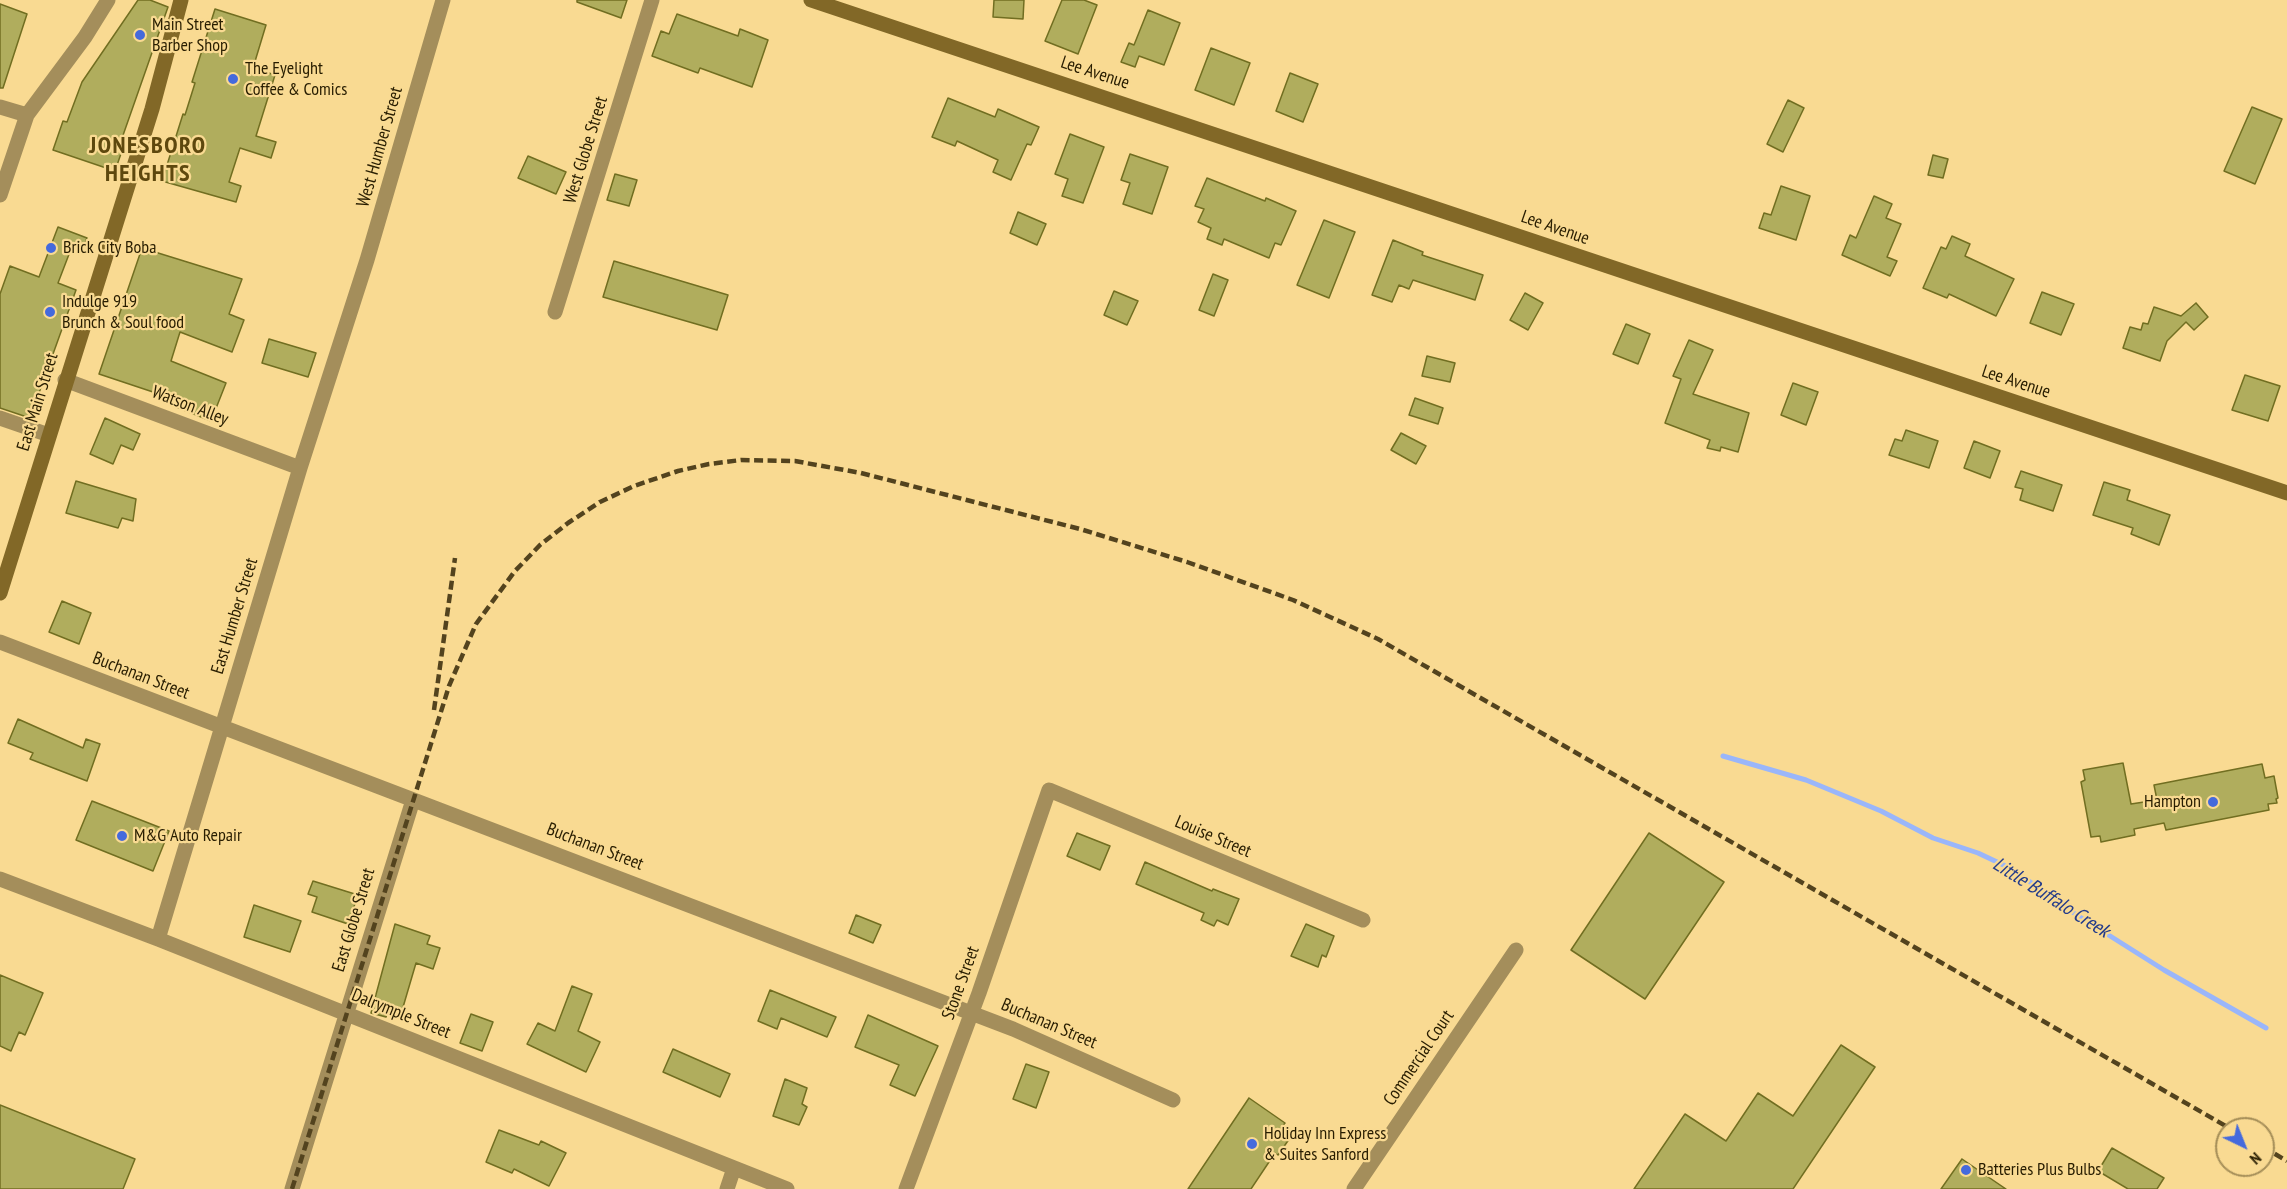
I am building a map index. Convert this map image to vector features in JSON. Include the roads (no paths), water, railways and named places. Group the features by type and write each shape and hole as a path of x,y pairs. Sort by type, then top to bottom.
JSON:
{"street":[{"path":"0,195 27,115 85,37 108,0"},
{"name":"East Main Street","path":"0,593 65,380 152,109 180,0"},
{"name":"West Humber Street","path":"352,305 443,0"},
{"name":"West Globe Street","path":"555,312 652,0"},
{"name":"Lee Avenue","path":"811,0 2287,493"},
{"path":"0,107 27,115"},
{"name":"East Humber Street","path":"158,939 300,468 352,305"},
{"name":"Watson Alley","path":"65,380 300,468"},
{"path":"0,418 49,435"},
{"name":"Buchanan Street","path":"0,642 1013,1029 1173,1100"},
{"name":"Louise Street","path":"1048,790 1363,921"},
{"name":"Stone Street","path":"906,1189 979,993 1048,790"},
{"name":"East Globe Street","path":"291,1189 412,800"},
{"name":"Dalrymple Street","path":"0,879 346,1013 787,1189"},
{"name":"Commercial Court","path":"1354,1189 1516,950"},
{"path":"727,1189 734,1168"}],"waterway":[{"name":"Little Buffalo Creek","path":"1723,756 1806,780 1881,811 1933,838 1978,853 2014,870 2061,905 2164,970 2266,1028"}],"railway":[{"path":"292,1189 449,686 476,624 515,571 540,545 600,502 634,486 678,471 741,460 795,461 861,473 1080,529 1187,562 1293,600 1378,639 2215,1120"},
{"path":"434,710 455,558"},
{"path":"2275,1154 2287,1161"}],"place":[{"name":"Main Street Barber Shop","path":"140,35"},
{"name":"The Eyelight Coffee & Comics","path":"233,79"},
{"name":"Brick City Boba","path":"51,248"},
{"name":"Indulge 919 Brunch & Soul food","path":"50,312"},
{"name":"Hampton","path":"2213,802"},
{"name":"M&G Auto Repair","path":"122,836"},
{"name":"Holiday Inn Express & Suites Sanford","path":"1252,1144"},
{"name":"Batteries Plus Bulbs","path":"1966,1170"}],"district":[{"name":"JONESBORO HEIGHTS","path":"148,160"}]}
